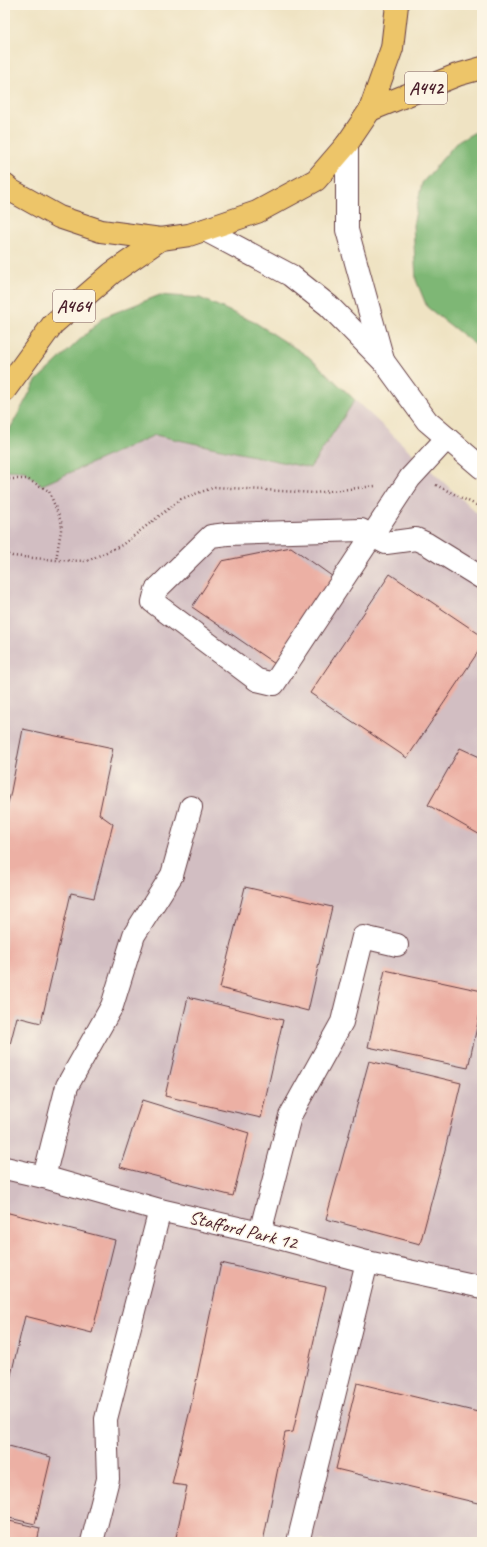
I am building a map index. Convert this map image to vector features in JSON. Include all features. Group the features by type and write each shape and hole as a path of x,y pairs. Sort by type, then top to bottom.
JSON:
{"highway":[{"path":"5,185 12,191 59,218 100,231 161,239 189,235 256,212 316,180 347,144 370,110 392,48 397,5"},
{"name":"A442","path":"370,110 457,75 482,68"},
{"name":"A464","path":"5,390 53,324 112,273 161,239"}],"street":[{"path":"347,144 347,230 384,362"},
{"path":"205,230 290,275 329,306 384,362 427,421 482,468"},
{"path":"448,438 410,478 373,535 274,684 257,680 153,602 156,590 211,536 227,534 361,530 373,535 386,543 416,539 427,544 482,578"},
{"path":"44,1177 67,1086 112,1006 134,935 172,875 192,807"},
{"path":"260,1233 290,1116 342,1022 363,938 397,945"},
{"name":"Stafford Park 12","path":"5,1168 44,1177 160,1210 260,1233 367,1262 482,1287"},
{"path":"92,1542 108,1479 106,1419 160,1210"},
{"path":"298,1542 367,1262"}],"path":[{"path":"410,478 440,487 482,508"},
{"path":"5,479 27,479 49,491 62,524 56,560"}],"shaded area":[{"path":"355,400 482,518 482,1542 5,1542 5,470 24,471 42,485 155,435 310,468"}],"green space":[{"path":"482,128 482,350 427,307 416,280 413,225 422,183 456,143"},
{"path":"160,295 200,298 256,323 309,357 355,400 310,468 155,435 42,485 24,471 5,470 5,438 36,381 104,317"}],"building":[{"path":"291,547 336,579 278,666 192,607 222,561"},
{"path":"390,574 482,636 482,646 407,758 310,693"},
{"path":"23,729 113,748 99,814 113,824 94,898 71,893 41,1023 17,1017 6,1060 5,812 10,796"},
{"path":"460,748 482,758 482,836 428,805"},
{"path":"245,887 332,907 308,1011 220,988"},
{"path":"385,970 482,991 482,1004 468,1068 368,1047"},
{"path":"188,997 283,1020 261,1118 165,1096"},
{"path":"369,1061 461,1083 420,1244 326,1219"},
{"path":"142,1100 249,1133 233,1196 120,1167"},
{"path":"5,1212 115,1240 92,1333 25,1316 6,1396"},
{"path":"221,1263 326,1287 293,1432 285,1433 263,1542 175,1542 187,1486 172,1484 190,1410"},
{"path":"357,1383 482,1413 482,1504 336,1469"},
{"path":"5,1445 51,1457 35,1524 5,1517"},
{"path":"5,1520 40,1528 37,1542 5,1542"}]}
